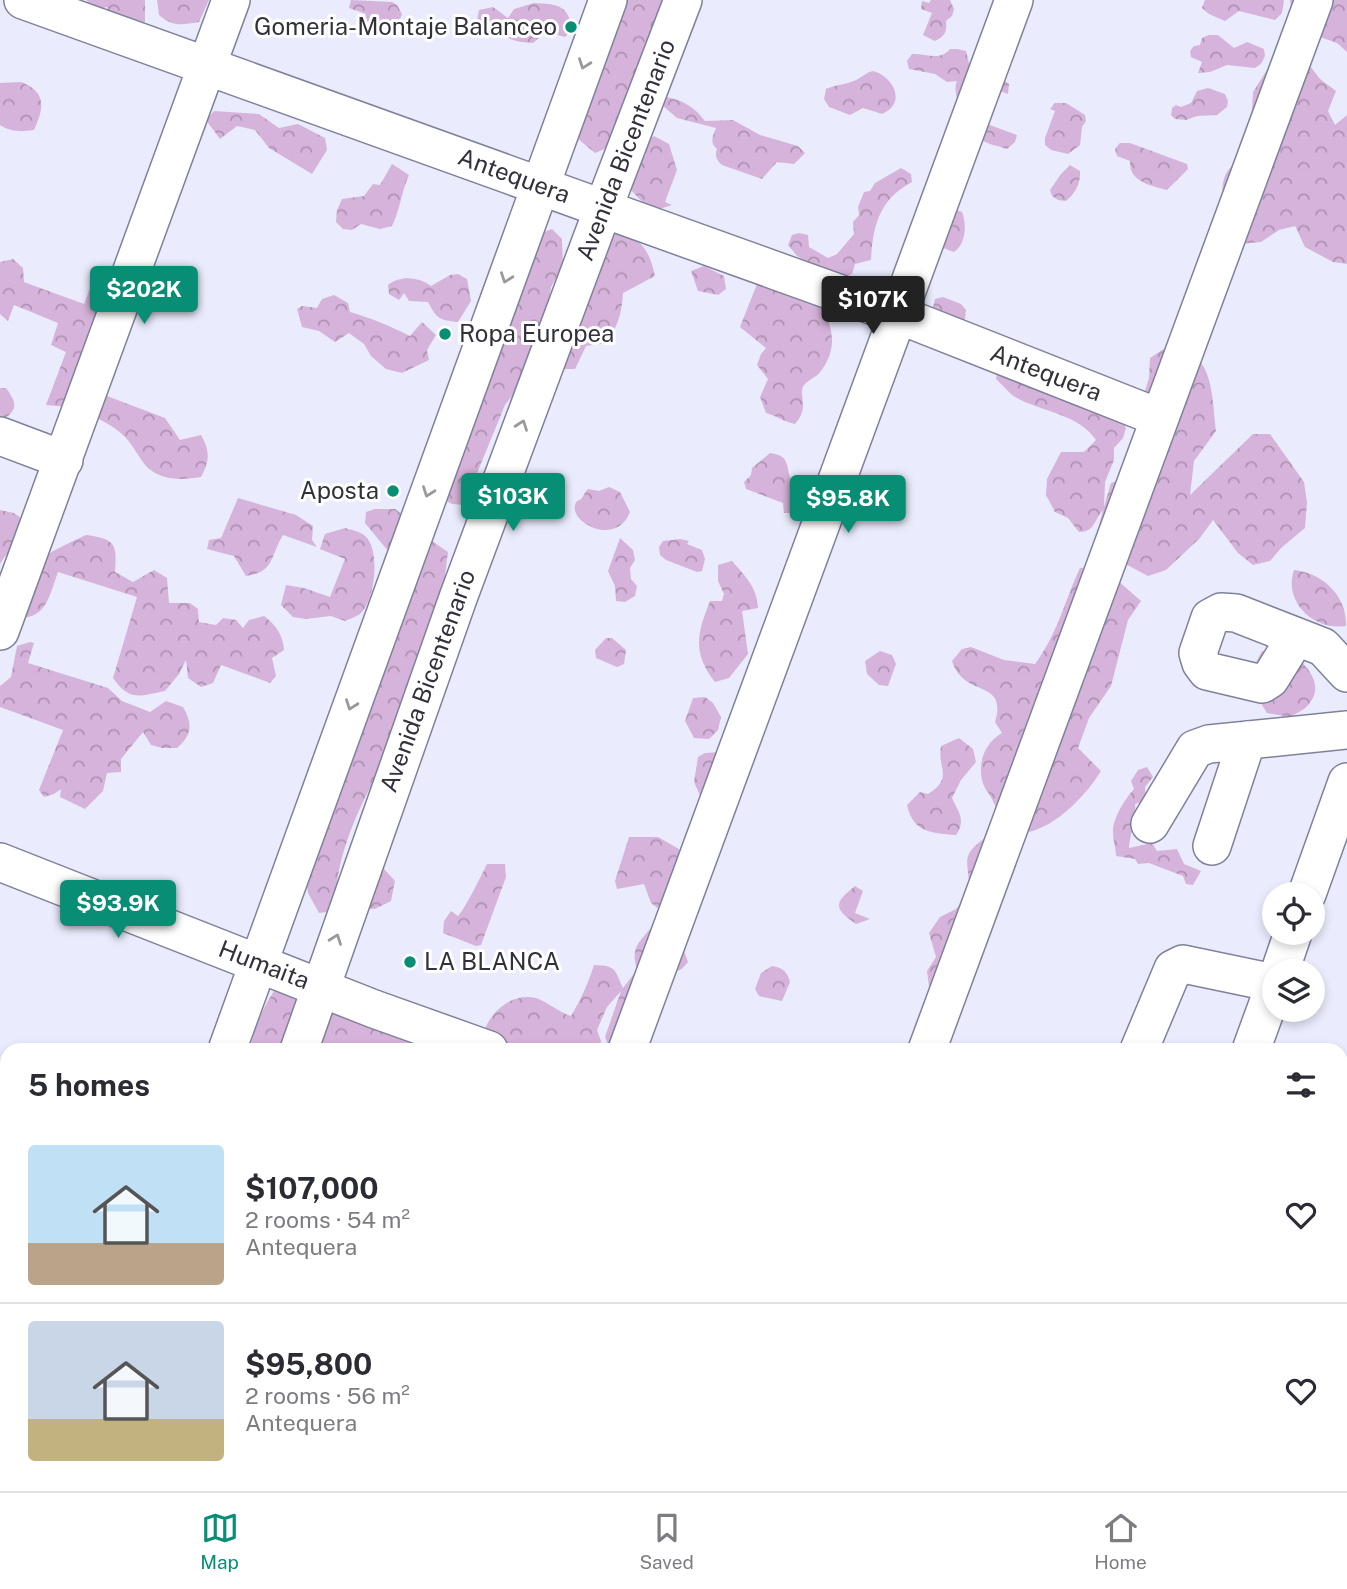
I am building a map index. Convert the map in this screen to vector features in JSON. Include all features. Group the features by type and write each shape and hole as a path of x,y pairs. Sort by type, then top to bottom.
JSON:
{"street":[{"name":"Antequera","path":"23,0 899,315 1160,418"},
{"path":"0,631 231,0"},
{"path":"229,1043 608,0"},
{"name":"Avenida Bicentenario","path":"301,1043 319,986 458,598 683,0"},
{"path":"630,1043 1014,0"},
{"path":"930,1043 1314,0"},
{"path":"0,436 64,460"},
{"path":"1296,637 1322,647 1347,673"},
{"path":"1150,824 1195,749 1209,744 1347,730"},
{"path":"1212,846 1247,740"},
{"path":"1311,882 1347,782"},
{"name":"Humaita","path":"0,862 257,964 469,1043"},
{"path":"1142,1043 1173,969 1183,964 1262,982"},
{"path":"1253,1043 1262,1019"}],"green space":[{"path":"86,0 145,0 145,22 138,27 110,22 107,7 97,10"},
{"path":"157,0 209,0 199,22 182,24 169,22 159,15"},
{"path":"351,0 392,2 402,14 399,22 394,25 380,25 377,37 364,34 361,24 366,14 349,8"},
{"path":"618,0 670,0 660,12 644,47 616,144 595,153 577,138"},
{"path":"931,0 950,0 954,9 952,16 946,21 945,33 935,41 923,35 932,13 921,9 922,1 929,3"},
{"path":"1205,0 1284,1 1282,13 1275,20 1239,11 1225,21 1202,8"},
{"path":"1290,0 1347,0 1347,52 1337,43 1317,36 1293,18"},
{"path":"534,3 560,7 568,15 572,30 565,37 546,32 533,43 511,39 501,31 490,33 476,27 479,10 493,7 508,18 514,9"},
{"path":"1218,35 1234,48 1247,42 1264,49 1265,56 1255,68 1227,65 1210,72 1198,73 1202,62 1191,57 1190,51 1194,46 1200,45 1202,38"},
{"path":"950,49 966,51 970,67 999,77 1009,84 1008,94 992,88 979,121 1017,135 1015,142 1007,149 985,142 975,134 958,102 957,81 947,82 935,74 909,69 907,61 912,54 937,56"},
{"path":"1272,62 1307,62 1320,79 1336,91 1328,111 1335,125 1347,115 1347,264 1333,262 1305,247 1295,226 1279,230 1261,242 1239,244 1228,216 1223,196 1225,176 1233,165 1259,149 1251,128 1253,92"},
{"path":"873,71 892,84 896,97 890,109 882,114 863,108 850,115 829,107 824,99 826,89 852,82"},
{"path":"21,82 35,91 41,102 40,115 34,130 17,131 0,125 0,83"},
{"path":"1208,88 1225,94 1228,101 1227,107 1217,115 1197,116 1186,120 1175,119 1171,115 1172,108 1176,105 1181,107 1191,103 1197,91"},
{"path":"667,97 689,106 705,121 733,120 760,135 798,146 805,153 794,164 777,162 762,179 722,165 716,158 717,149 712,141 716,128 677,118 662,105"},
{"path":"1055,103 1066,103 1085,115 1080,145 1068,154 1051,150 1045,145 1055,111 1050,109"},
{"path":"214,111 259,114 279,128 298,124 325,138 327,150 312,174 269,148 255,130 237,126 220,139 206,120"},
{"path":"654,136 669,144 677,170 665,202 672,205 653,211 630,189 635,173 646,154 648,140"},
{"path":"1120,143 1130,143 1187,164 1188,169 1167,190 1142,182 1133,174 1130,161 1117,156 1115,149"},
{"path":"392,164 409,175 392,226 380,229 361,224 352,230 343,229 336,222 342,199 364,196 373,184 380,185"},
{"path":"1070,165 1080,171 1078,184 1075,192 1066,201 1058,200 1052,196 1050,190"},
{"path":"901,168 911,174 912,182 892,196 885,205 876,224 871,260 855,264 852,274 839,280 797,256 788,245 792,235 799,233 808,235 809,247 828,258 837,254 854,234 853,222 859,215 858,207 864,192 870,191 875,183"},
{"path":"943,205 962,212 964,217 963,239 954,252 930,243"},
{"path":"552,229 562,239 563,265 551,287 548,310 521,384 505,405 464,505 452,504 441,498 499,356 541,233"},
{"path":"624,229 645,249 655,276 623,293 619,319 606,343 586,346 575,369 563,369 551,353 577,234"},
{"path":"13,259 23,268 24,282 84,304 94,278 104,284 105,293 68,407 46,405 66,352 51,345 58,323 14,305 8,321 0,314 0,262"},
{"path":"704,266 724,276 726,289 718,295 698,291 691,271"},
{"path":"458,274 467,279 471,301 458,322 439,318 428,302 409,301 404,293 399,300 389,294 388,285 399,280 416,279 431,286 450,275"},
{"path":"792,277 807,282 826,314 832,336 828,359 819,373 802,389 802,412 795,424 766,413 760,397 768,379 757,365 766,348 740,327 757,284"},
{"path":"334,295 348,303 350,312 410,336 422,322 436,335 427,350 429,360 402,373 386,369 371,356 364,344 349,333 335,342 319,331 302,327 297,309 302,306 317,308 322,299"},
{"path":"943,297 961,304 966,310 965,319 959,325 932,311 935,299"},
{"path":"1170,345 1190,353 1202,364 1213,402 1216,431 1194,461 1190,495 1253,434 1270,434 1304,482 1307,502 1305,528 1270,561 1253,565 1238,553 1213,520 1200,538 1166,570 1148,576 1107,554 1097,533 1103,510 1091,528 1079,532 1068,518 1055,512 1046,495 1047,479 1061,452 1084,452 1096,440 1080,424 1027,403 1014,396 996,379 997,373 1116,412 1126,428 1123,438 1114,448 1114,460 1105,482 1104,507 1111,483 1123,479 1150,459 1134,426 1149,378 1150,358"},
{"path":"0,388 6,388 13,399 14,407 10,414 0,421"},
{"path":"107,396 165,418 180,440 201,435 208,456 201,477 173,478 148,468 125,437 93,416 93,401"},
{"path":"770,453 785,460 792,481 801,494 802,508 793,513 784,513 783,503 746,489 744,482 751,475 752,468"},
{"path":"609,487 620,492 630,512 623,523 613,529 593,528 577,516 577,501 582,499 588,489 599,491"},
{"path":"238,498 296,515 313,526 312,540 317,547 283,535 267,567 246,576 234,556 207,549 209,540 221,538"},
{"path":"395,509 402,514 389,552 365,523 366,512"},
{"path":"0,510 14,513 22,519 16,550 5,556 0,564"},
{"path":"345,528 365,536 373,552 374,575 365,608 345,621 331,616 306,619 293,617 281,605 286,585 330,597 345,559 320,549 325,534"},
{"path":"86,535 113,544 116,555 115,572 133,582 154,570 167,578 169,603 190,603 198,609 199,622 216,625 223,618 236,620 243,628 249,620 264,616 278,631 284,650 272,658 276,676 270,683 221,665 213,683 201,687 188,678 186,660 165,691 130,694 113,678 137,597 58,572 48,600 39,612 23,618 11,618 38,562 53,551"},
{"path":"620,538 633,550 635,560 630,568 631,579 637,586 635,596 625,602 616,601 615,586 608,571"},
{"path":"429,539 448,552 445,621 349,835 337,881 337,894 342,910 319,913 308,893 304,867"},
{"path":"663,541 689,541 687,544 702,550 705,559 702,571 697,572 660,555 659,547"},
{"path":"732,561 753,588 758,608 742,611 748,654 729,678 715,682 700,652 700,633 710,601 722,601 724,594 718,581 718,565"},
{"path":"1105,565 1117,580 1141,601 1128,620 1111,686 1089,718 1078,748 1101,771 1079,799 1061,816 1029,832 1012,831 985,788 981,773 982,759 987,747 1002,733 995,722 995,699 958,673 952,661 962,649 971,647 1004,660 1035,664 1055,629 1080,568"},
{"path":"1294,570 1314,576 1331,588 1342,605 1346,626 1323,624 1304,612 1293,593"},
{"path":"606,638 612,638 626,650 624,664 617,667 596,658 595,650"},
{"path":"34,643 28,663 108,688 122,701 150,712 166,701 183,707 189,724 186,738 177,748 162,748 151,745 143,732 121,759 121,772 107,773 103,791 85,809 60,797 61,789 44,797 39,790 63,730 0,707 0,686 11,677 17,646"},
{"path":"1286,648 1305,666 1314,680 1315,688 1314,696 1307,706 1290,717 1267,713 1252,683 1254,669 1262,651"},
{"path":"880,651 892,655 896,664 888,686 879,685 867,674 865,661"},
{"path":"705,697 713,703 721,717 718,730 709,739 694,738 685,721 693,698"},
{"path":"959,738 973,749 976,762 961,780 952,798 961,825 956,835 925,830 914,821 907,805 920,792 928,794 940,783 943,772 941,746"},
{"path":"719,752 702,800 694,782 698,757 705,753"},
{"path":"1147,767 1153,777 1145,787 1146,801 1135,804 1129,848 1152,843 1157,851 1177,849 1184,864 1201,871 1193,885 1186,884 1183,876 1149,863 1138,864 1135,859 1116,856 1113,833 1117,816 1134,789 1131,781 1138,770"},
{"path":"994,831 986,942 958,1017 944,1013 929,986 927,971 936,957 929,933 940,917 956,909 970,893 968,857 975,846"},
{"path":"629,837 658,837 679,849 682,868 702,895 693,917 684,922 669,924 659,909 651,903 644,884 617,889 615,881"},
{"path":"487,864 505,864 506,877 481,945 476,946 443,933 444,921 451,911 458,916"},
{"path":"370,867 383,868 395,881 391,901 375,909 366,908"},
{"path":"855,886 863,891 855,913 870,919 856,924 843,914 839,905 843,896"},
{"path":"666,927 683,948 688,962 678,971 665,968 615,1043 607,1043 605,1037 621,991 607,1007 597,1030 601,1043 498,1043 484,1032 491,1017 503,1005 519,998 536,998 571,1016 594,965 607,966 614,970 623,988 637,970 635,952 650,929"},
{"path":"772,966 784,971 790,982 782,1001 759,996 755,989 761,973"},
{"path":"301,970 295,1043 252,1043 264,1008 289,971"},
{"path":"321,1005 455,1043 304,1043"}],"place":[{"name":"Gomeria-Montaje Balanceo","path":"571,27"},
{"name":"Ropa Europea","path":"445,334"},
{"name":"Aposta","path":"393,491"},
{"name":"LA BLANCA","path":"410,962"}]}
